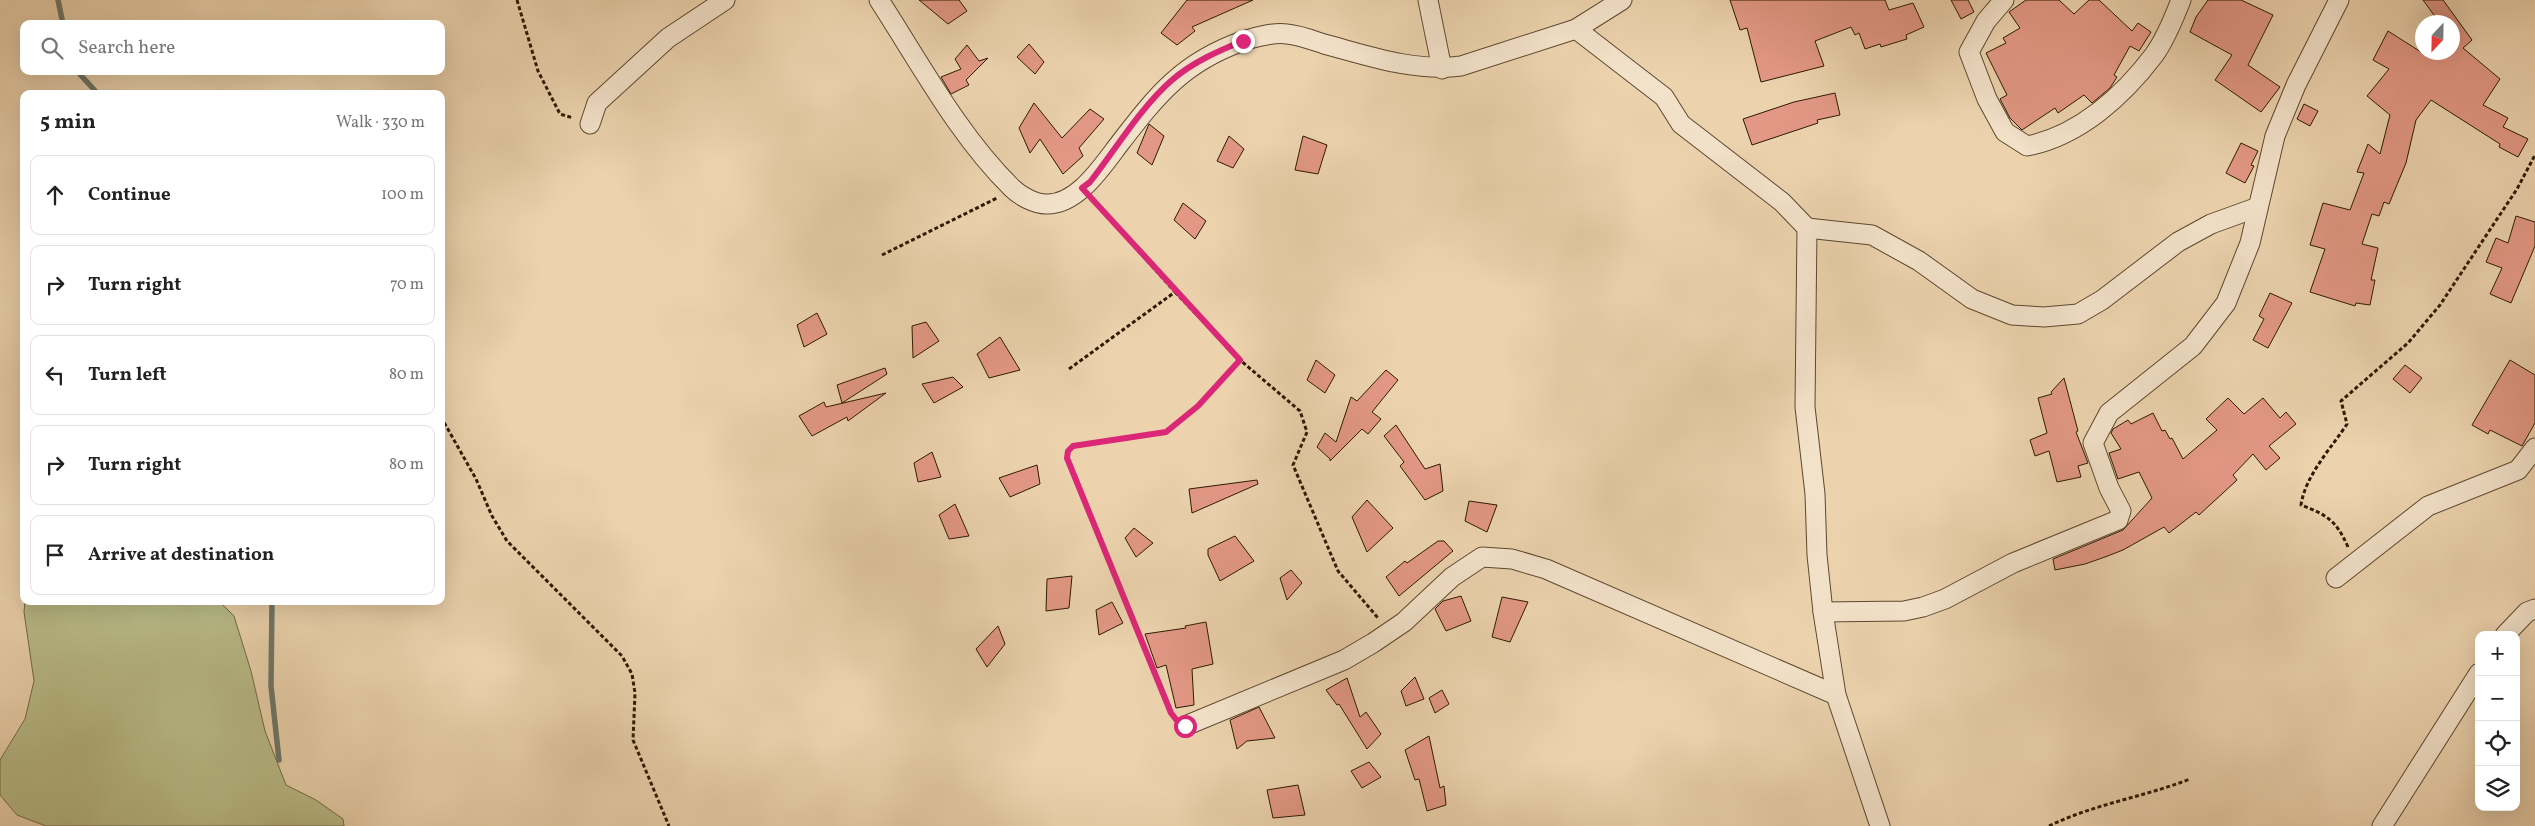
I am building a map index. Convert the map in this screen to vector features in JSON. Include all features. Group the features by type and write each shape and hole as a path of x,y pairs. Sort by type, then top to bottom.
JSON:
{"street":[{"path":"590,124 597,104 661,44 725,0"},
{"path":"879,0 955,117 1013,190 1027,199 1046,204 1065,199 1090,182 1150,104 1173,80 1208,56 1243,41 1287,34 1401,64 1442,69 1461,66 1576,29 1622,0"},
{"path":"1428,0 1442,69"},
{"path":"2004,0 1986,22 1969,52 1987,99 2005,132 2027,146 2047,142 2101,112 2155,54 2181,0"},
{"path":"1823,612 1904,611 1923,607 1945,599 2013,563 2118,520 2121,511 2109,488 2093,443 2097,432 2110,413 2193,346 2226,303 2250,243 2279,128 2296,85 2340,0"},
{"path":"1576,29 1664,97 1681,124 1782,202 1807,228 1872,235 1919,261 1972,299 2012,315 2044,317 2078,314 2109,295 2178,242 2211,224 2258,208"},
{"path":"1807,228 1805,407 1815,494 1817,554 1823,612 1836,695 1880,826"},
{"path":"2336,578 2428,506 2518,470 2535,448"},
{"path":"1185,726 1344,660 1389,632 1452,577 1482,558 1512,558 1546,569 1836,695"},
{"path":"2509,631 2527,612 2535,609"},
{"path":"2382,826 2477,676"}],"path":[{"path":"517,0 538,71 560,114 590,124"},
{"path":"2355,564 2340,530 2326,515 2301,505 2302,497 2314,474 2347,424 2341,401 2408,343 2440,305 2517,190 2535,155"},
{"path":"1082,188 1175,292 1240,360 1300,411 1306,432 1293,465 1338,571 1389,632"},
{"path":"882,255 1013,190"},
{"path":"1068,369 1175,292"},
{"path":"1185,726 1178,722 1171,713 1067,458 1068,451 1073,446 1166,432 1198,406 1240,360"},
{"path":"445,424 476,479 492,516 507,541 622,656 632,674 635,693 634,740 669,826"},
{"path":"2049,826 2138,794 2162,790 2190,779"}],"green space":[{"path":"25,605 223,605 234,616 251,671 265,731 286,785 316,800 343,819 344,826 46,826 17,815 0,795 0,760 25,719 34,681"}],"building":[{"path":"919,0 959,0 967,11 948,24"},
{"path":"1187,0 1253,0 1192,27 1195,31 1177,45 1161,33"},
{"path":"1730,0 1885,0 1889,10 1913,3 1924,27 1906,35 1907,39 1881,47 1880,44 1865,49 1859,33 1855,35 1851,27 1815,41 1824,66 1761,82 1747,28 1740,30"},
{"path":"1951,0 1968,0 1974,12 1961,19"},
{"path":"2026,0 2059,0 2074,14 2089,0 2099,0 2132,31 2138,23 2151,32 2139,51 2130,46 2114,75 2117,77 2110,88 2092,103 2084,95 2058,113 2055,108 2022,130 2010,118 2000,99 2007,95 1986,53 2006,43 2003,38 2020,28 2009,12"},
{"path":"2208,0 2241,0 2273,15 2248,65 2280,87 2261,112 2215,80 2232,55 2190,32 2196,17"},
{"path":"2423,0 2443,0 2454,15 2434,15"},
{"path":"2460,23 2472,40 2463,48 2500,79 2483,105 2508,118 2503,127 2528,139 2518,157 2499,147 2500,144 2431,100 2416,120 2406,163 2389,204 2384,202 2379,216 2372,214 2362,244 2378,248 2371,280 2375,280 2370,305 2356,303 2355,306 2310,292 2325,249 2310,245 2323,203 2350,210 2364,173 2357,172 2368,144 2380,154 2390,115 2367,96 2389,69 2373,60 2388,31 2415,48 2415,60 2460,60"},
{"path":"1029,44 1044,62 1035,74 1017,57"},
{"path":"967,45 979,61 988,58 966,80 969,85 951,94 941,77 961,69 955,59"},
{"path":"1835,93 1840,115 1817,120 1818,123 1752,145 1743,119 1794,102"},
{"path":"1034,103 1062,138 1090,109 1104,119 1079,148 1083,156 1063,174 1040,139 1030,153 1019,128"},
{"path":"2304,104 2318,111 2310,126 2297,119"},
{"path":"1149,124 1164,136 1152,165 1137,153"},
{"path":"1229,136 1244,149 1233,168 1217,161"},
{"path":"1303,136 1327,145 1318,174 1295,170"},
{"path":"2241,143 2258,151 2251,165 2254,166 2245,183 2226,173"},
{"path":"1183,203 1206,221 1195,239 1174,220"},
{"path":"2516,216 2535,222 2535,246 2511,303 2490,294 2502,268 2486,262 2496,238 2508,243"},
{"path":"2270,293 2292,303 2268,348 2253,340 2264,319 2259,316"},
{"path":"817,313 827,334 804,347 797,325"},
{"path":"926,322 939,341 913,358 912,326"},
{"path":"1000,337 1020,370 989,378 977,354"},
{"path":"1316,360 1335,375 1325,393 1307,380"},
{"path":"2510,360 2535,375 2535,423 2522,446 2490,430 2488,434 2472,425"},
{"path":"2405,365 2422,378 2410,393 2393,379"},
{"path":"885,368 887,374 842,403 837,385"},
{"path":"1386,370 1398,380 1372,412 1381,419 1368,434 1362,429 1330,461 1317,447 1325,433 1336,442 1351,397 1357,401"},
{"path":"953,377 963,387 934,403 922,384"},
{"path":"2064,378 2078,431 2076,432 2088,463 2078,466 2081,477 2057,482 2049,451 2035,456 2030,440 2047,433 2038,398 2052,394 2051,392"},
{"path":"886,393 848,421 847,417 812,436 799,416 824,402 826,407"},
{"path":"2228,398 2244,414 2263,398 2280,418 2286,412 2296,424 2269,446 2280,458 2266,470 2253,454 2233,475 2237,480 2199,515 2196,512 2169,533 2164,527 2123,550 2085,564 2055,570 2053,559 2123,530 2152,498 2139,472 2118,479 2109,453 2121,449 2111,433 2113,429 2128,420 2131,424 2153,413 2162,431 2165,430 2170,439 2172,438 2183,459 2217,430 2206,419"},
{"path":"1396,425 1425,469 1440,464 1443,491 1425,500 1400,466 1404,462 1384,436"},
{"path":"932,452 941,477 918,482 914,463"},
{"path":"1037,465 1040,484 1010,497 999,478"},
{"path":"1257,480 1258,484 1192,513 1189,489"},
{"path":"1367,500 1393,528 1367,552 1352,517"},
{"path":"1469,501 1497,505 1487,532 1465,521"},
{"path":"955,504 969,536 949,539 939,515"},
{"path":"1134,528 1153,543 1136,557 1125,538"},
{"path":"1235,536 1254,561 1220,581 1208,555 1208,549"},
{"path":"1438,541 1444,541 1453,551 1399,596 1386,577 1405,561 1407,563"},
{"path":"1291,570 1302,583 1287,600 1280,578"},
{"path":"1072,576 1069,608 1046,611 1047,579"},
{"path":"1461,596 1471,621 1446,631 1435,609 1443,601"},
{"path":"1502,597 1528,602 1510,642 1492,637"},
{"path":"1112,602 1123,623 1099,635 1096,610"},
{"path":"1206,622 1213,664 1192,669 1194,705 1176,708 1166,665 1157,668 1145,634 1186,628 1185,626"},
{"path":"998,626 1005,644 987,667 976,649"},
{"path":"1415,677 1424,699 1406,706 1401,691"},
{"path":"1347,678 1360,717 1366,712 1381,734 1367,749 1339,704 1337,705 1326,690"},
{"path":"1442,690 1449,704 1435,713 1429,698"},
{"path":"1259,707 1275,738 1247,741 1237,749 1230,720"},
{"path":"1429,736 1440,788 1444,786 1446,805 1427,811 1419,779 1415,780 1405,750"},
{"path":"1369,762 1381,777 1362,788 1351,771"},
{"path":"1298,785 1305,815 1273,818 1267,790"}],"waterway":[{"path":"58,0 62,20"},
{"path":"81,75 94,90"},
{"path":"272,605 271,686 279,760"}],"route":[{"path":"1185,726 1178,722 1171,713 1067,458 1068,451 1073,446 1166,432 1198,406 1240,360 1175,292 1082,188 1090,182 1150,104 1173,80 1208,56 1243,41"}]}
